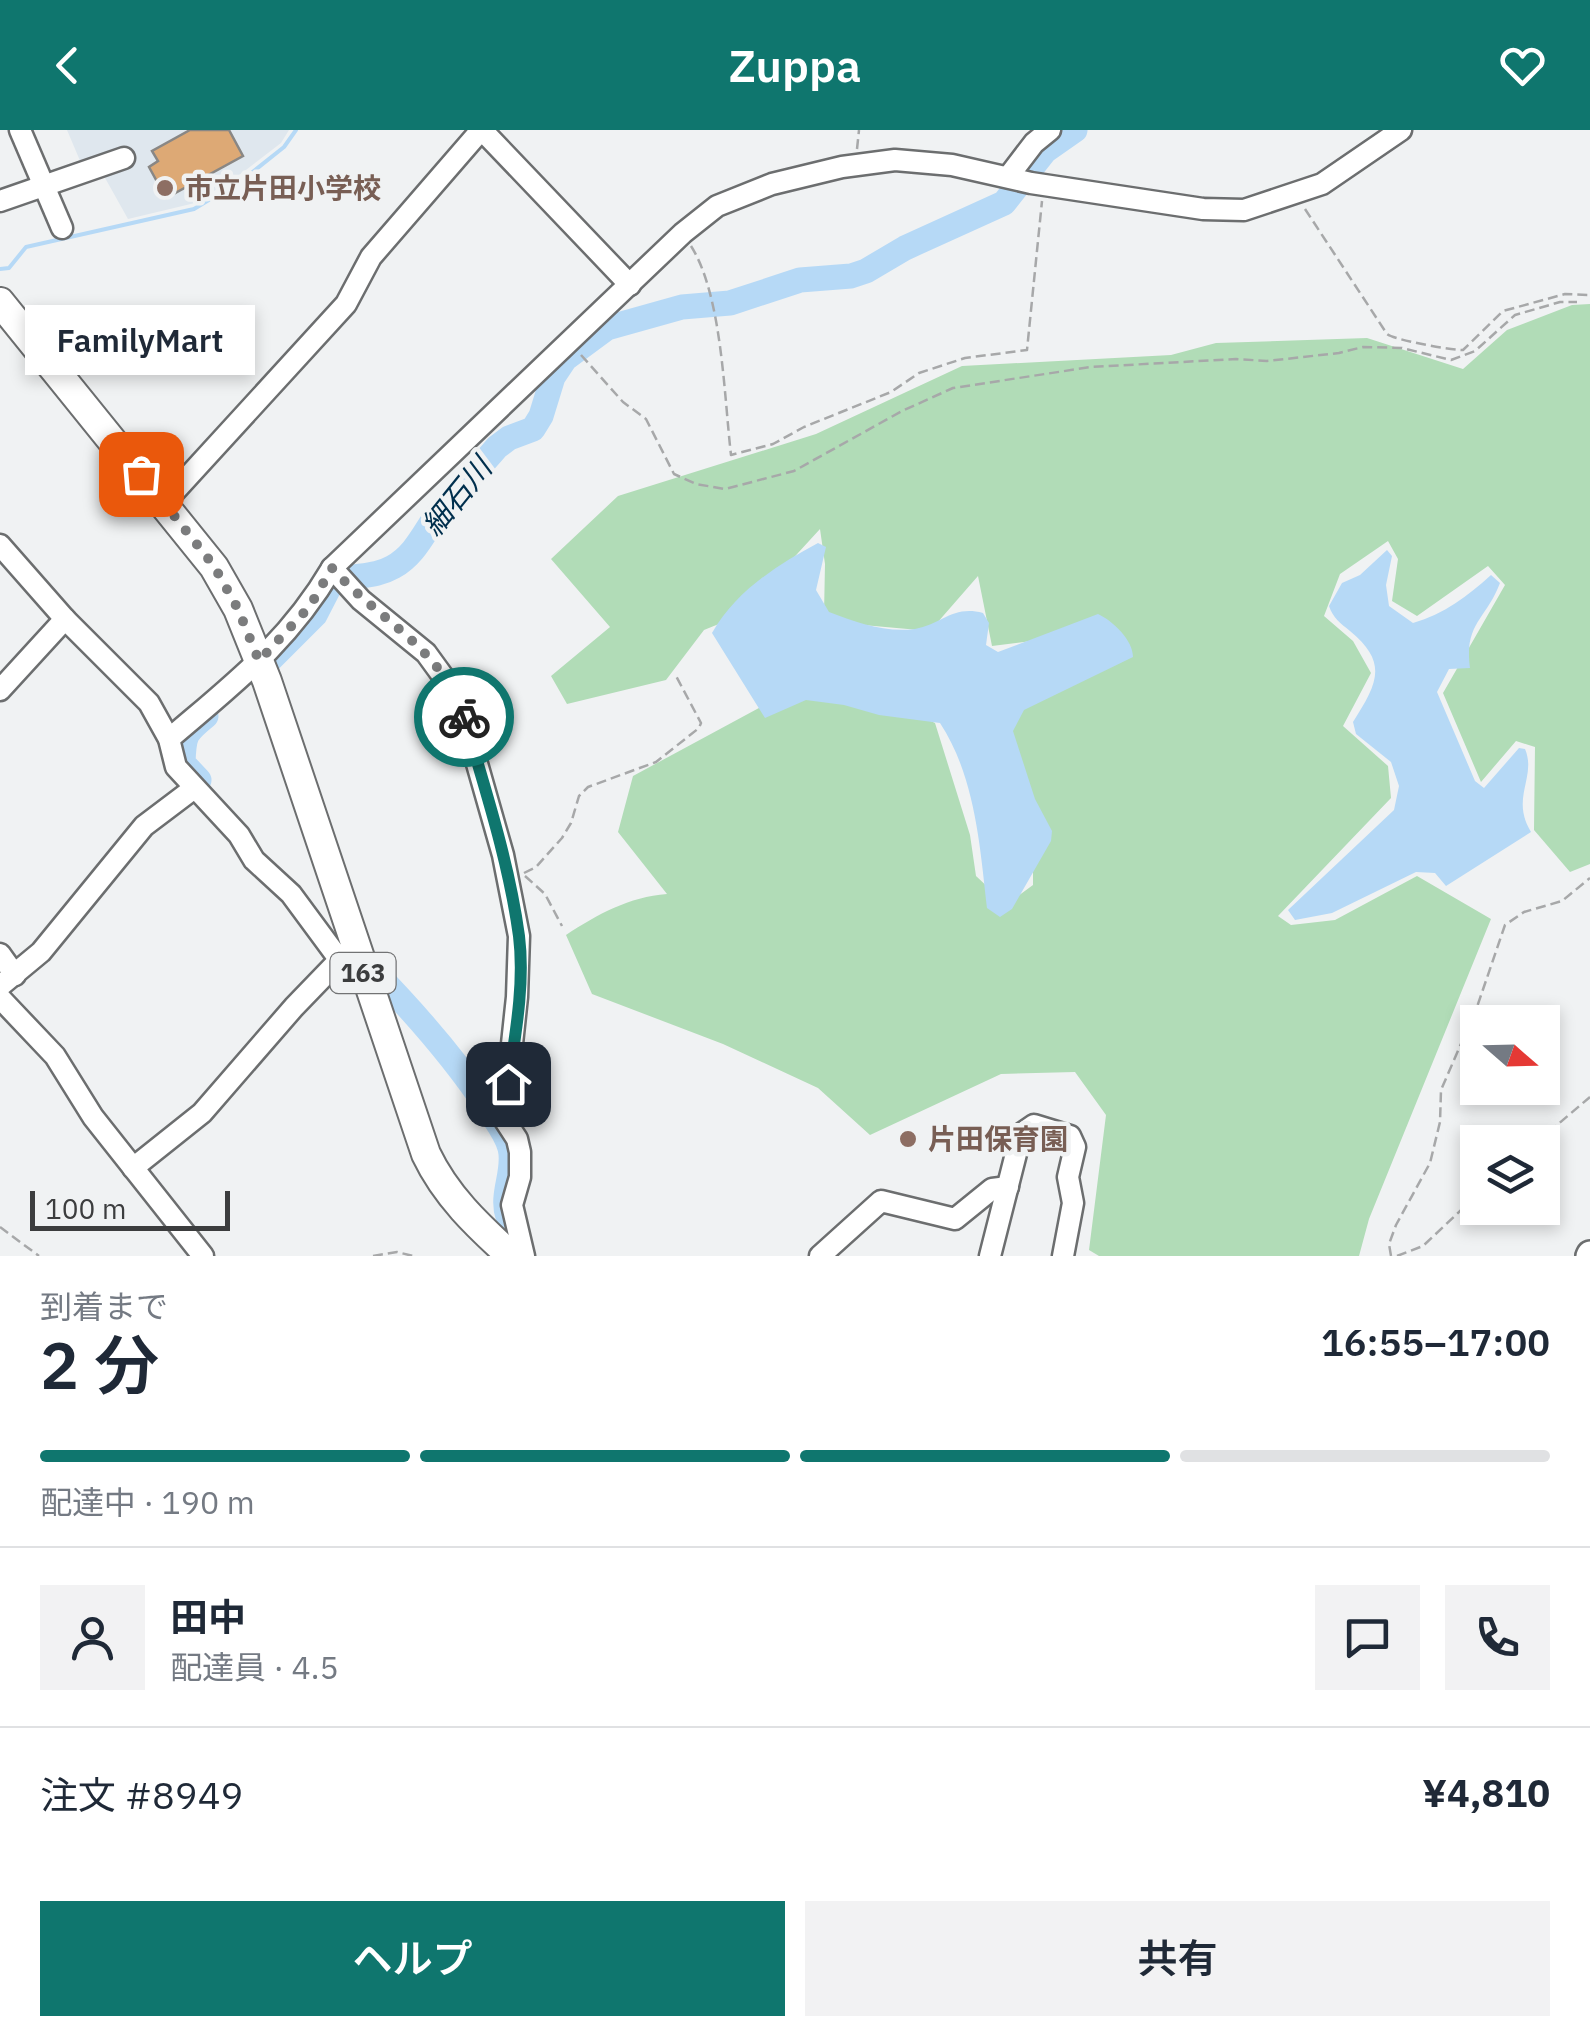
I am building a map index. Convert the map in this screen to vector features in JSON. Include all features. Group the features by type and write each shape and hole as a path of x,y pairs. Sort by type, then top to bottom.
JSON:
{"highway":[{"name":"163","path":"0,302 214,566 238,609 263,671 346,952 438,1181 504,1250"}],"street":[{"path":"20,130 62,228"},
{"path":"164,503 346,304 370,256 482,130 630,285"},
{"path":"1024,181 1034,143 1050,130"},
{"path":"168,740 263,671 338,575 569,343 716,206 772,184 842,168 916,160 1224,212 1244,210 1322,184 1402,130"},
{"path":"0,201 124,158"},
{"path":"0,544 65,619 149,703 168,740 176,767 193,789 240,835 254,860 346,952 202,1114 133,1168"},
{"path":"338,575 361,600 408,636 454,688 504,856 520,952 504,1120 517,1139 522,1163 512,1205 524,1256"},
{"path":"0,690 65,619"},
{"path":"0,954 8,980 52,939 144,826 193,789"},
{"path":"0,998 55,1056 93,1117 202,1256"},
{"path":"990,1256 1021,1134 1034,1125 1070,1136 1075,1147 1068,1177 1073,1203 1063,1256"},
{"path":"820,1256 881,1201 955,1219 992,1189 1008,1188"}],"path":[{"path":"683,233 702,265 713,297 731,455 773,444 891,392 920,373 965,358 1027,350 1024,181"},
{"path":"1296,195 1387,334 1396,341 1426,342 1446,350 1463,350 1503,311 1565,294 1590,295"},
{"path":"569,343 646,420 674,474 696,484 725,489 794,470 902,410 954,388 1076,369 1210,360 1266,361 1339,354 1364,346 1402,348 1451,360 1475,351 1515,314 1560,302 1578,302"},
{"path":"562,926 545,894 521,873 536,868 562,838 579,796 588,786 656,762 699,728 701,723 676,676"},
{"path":"1391,1256 1389,1244 1396,1225 1430,1163 1440,1122 1441,1090 1478,1007 1506,926 1524,912 1562,901 1590,878"},
{"path":"1556,1125 1590,1097"},
{"path":"1398,1256 1424,1246 1460,1210"},
{"path":"0,1227 38,1256"},
{"path":"373,1256 397,1252 413,1256"}],"shaded area":[{"name":"市立片田小学校","path":"67,130 289,130 281,143 195,203 128,219 95,160 81,163"}],"green space":[{"path":"1590,304 1590,864 1570,872 1534,830 1535,747 1516,741 1481,782 1443,693 1505,585 1488,566 1417,616 1392,601 1398,559 1388,541 1340,574 1324,616 1353,641 1371,673 1343,726 1388,766 1391,798 1278,916 1291,925 1335,920 1417,876 1491,919 1369,1219 1359,1256 1099,1256 1089,1250 1106,1115 1075,1072 1001,1074 870,1135 818,1088 723,1044 592,994 566,935 614,908 667,894 618,832 633,776 794,689 878,696 935,723 970,835 976,876 992,891 1014,899 1033,885 1033,817 998,719 1117,630 992,646 978,576 930,631 863,625 824,614 825,564 820,529 741,615 704,630 666,680 567,704 551,676 610,627 551,559 618,496 816,434 962,366 1171,355 1216,343 1367,338 1463,369 1507,330 1572,305"}],"water":[{"path":"818,543 826,547 816,590 829,612 850,619 904,630 924,627 964,611 983,613 989,623 986,645 998,652 1098,614 1116,626 1130,644 1133,657 1024,710 1013,731 1035,799 1052,831 1051,841 1012,909 1000,917 987,908 968,788 940,723 806,700 765,718 712,633 733,604 759,581"},
{"path":"1387,550 1392,556 1386,585 1389,606 1413,623 1455,604 1491,575 1500,583 1473,631 1470,668 1449,669 1437,692 1475,781 1484,788 1519,748 1525,749 1528,769 1523,809 1531,832 1446,886 1435,873 1416,872 1332,913 1295,920 1288,910 1394,810 1399,786 1391,762 1356,734 1353,722 1373,685 1374,664 1370,653 1337,620 1329,606 1342,583 1360,575"}],"building":[{"path":"190,130 229,130 243,156 166,198 149,167 158,161 152,151"}],"waterway":[{"path":"0,269 9,268 26,247 194,209 245,178 284,147 296,130"},
{"name":"細石川","path":"266,664 315,615 332,582 400,563 497,447 533,429 553,377 565,359 607,328 682,307 730,303 800,280 866,271 905,248 1004,203 1045,151 1075,130"},
{"name":"細石川","path":"199,780 183,763 184,746 187,735 206,716"},
{"name":"細石川","path":"371,968 447,1052 503,1132 511,1157 508,1217"}],"way so far":[{"path":"141,474 214,566 238,609 259,661 310,606 332,568 361,600 426,654 454,688 464,717"}],"place":[{"name":"市立片田小学校","path":"165,188"},
{"name":"FamilyMart","path":"141,474"},
{"name":"片田保育園","path":"908,1139"}],"route":[{"path":"464,717 504,856 519,936 508,1084"}]}
